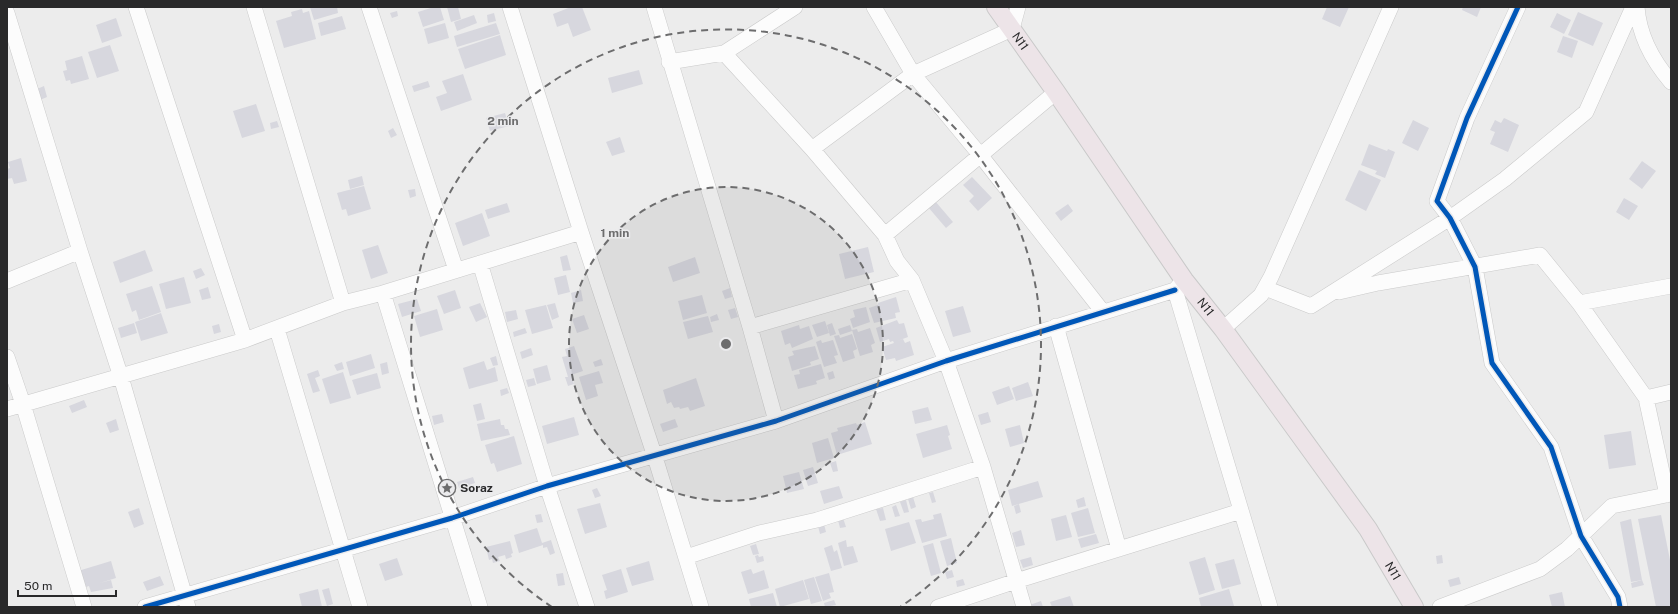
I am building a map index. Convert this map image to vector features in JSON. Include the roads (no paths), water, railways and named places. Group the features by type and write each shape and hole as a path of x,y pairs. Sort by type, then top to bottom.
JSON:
{"main road":[{"name":"N11","path":"996,7 1056,92 1180,285 1223,329 1368,529 1414,607"}],"street":[{"path":"136,7 245,340"},
{"path":"254,7 343,303"},
{"path":"369,7 456,270"},
{"path":"510,7 581,232 655,457 701,607"},
{"path":"654,7 669,62 750,327 776,421"},
{"path":"669,62 724,53 795,7"},
{"path":"874,7 913,74 981,156 1103,312"},
{"path":"812,149 913,74 1012,29 1018,7"},
{"path":"1223,329 1261,296 1271,278 1391,7"},
{"path":"1518,7 1468,118 1437,201 1450,218 1475,267 1492,363 1551,447 1580,536 1618,597 1620,607"},
{"path":"1265,288 1311,306 1450,218 1505,179 1586,112 1634,7"},
{"path":"1637,7 1638,22 1651,54 1671,82"},
{"path":"7,13 80,251 121,377 186,601"},
{"path":"724,53 812,149 885,235 897,261 912,280 946,362 983,467 1024,607"},
{"path":"885,235 1056,92"},
{"path":"7,409 245,340 343,303 383,293 581,232"},
{"path":"7,281 80,251"},
{"path":"1329,294 1378,283 1540,255 1579,303 1646,398 1669,494 1612,506 1567,549 1540,569 1440,607"},
{"path":"480,263 547,486 587,607"},
{"path":"750,327 912,280"},
{"path":"145,607 186,601 343,549 452,518 547,486 655,457 776,421 946,362 1103,312 1180,285 1241,511 1270,607"},
{"path":"1579,303 1671,286"},
{"path":"383,293 480,607"},
{"path":"1056,326 1119,549"},
{"path":"276,329 360,607"},
{"path":"7,357 23,404 84,607"},
{"path":"1646,398 1671,392"},
{"path":"686,557 759,533 818,520 983,467"},
{"path":"938,607 1016,581 1241,511"}],"place":[{"name":"Soraz","path":"447,488"}]}
